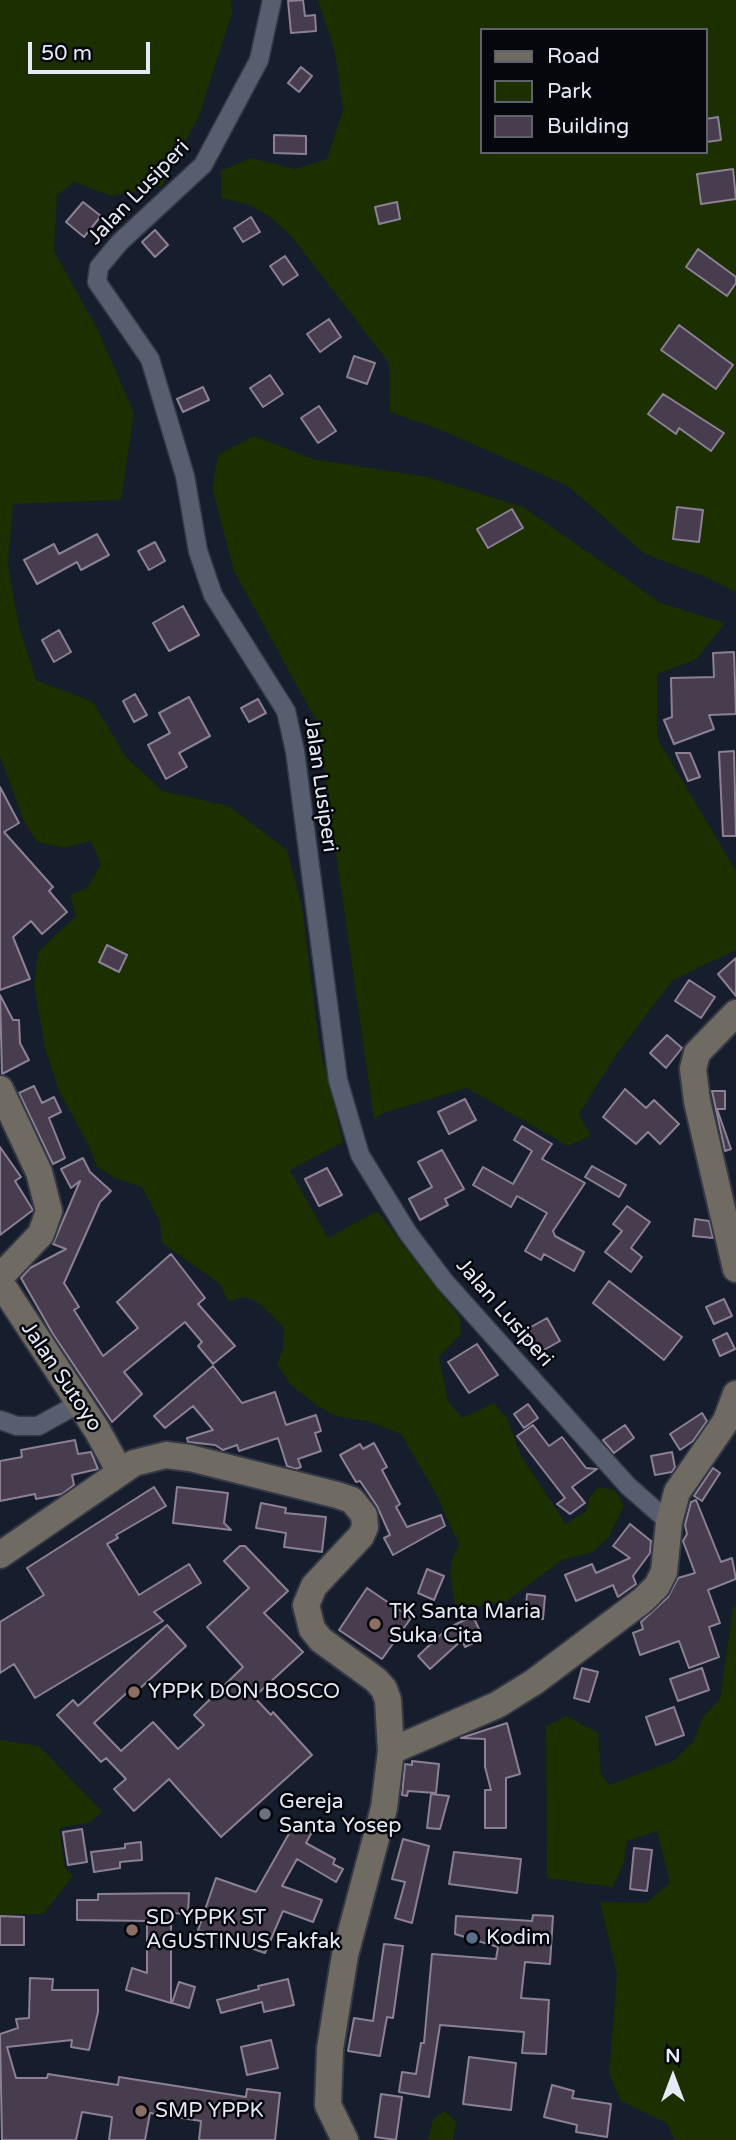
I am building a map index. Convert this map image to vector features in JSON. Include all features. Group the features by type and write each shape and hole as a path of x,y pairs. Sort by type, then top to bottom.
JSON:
{"main road":[{"path":"736,1013 697,1053 693,1069 697,1101 736,1269"},
{"path":"0,1089 39,1172 50,1214 41,1234 0,1277"},
{"name":"Jalan Sutoyo","path":"0,1282 78,1405 97,1430 120,1472"},
{"path":"391,1751 497,1705 534,1682 643,1600 657,1586 664,1572 669,1522 677,1492 726,1421 736,1394"},
{"path":"0,1555 120,1472 148,1458 166,1455 190,1458 337,1495 358,1505 365,1520 363,1532 314,1586 306,1605 307,1615 321,1640 366,1671 384,1689 391,1751 384,1808 351,1930 331,2039 326,2092 331,2116 345,2140"}],"street":[{"name":"Jalan Lusiperi","path":"272,0 260,60 203,165 120,242 99,267 97,282 150,359 185,476 198,551 213,595 286,711 295,751 338,1080 360,1155 408,1233 445,1282 604,1461 669,1522"},
{"path":"0,1420 17,1426 38,1426 78,1405"}],"green space":[{"path":"0,0 231,0 232,13 199,116 162,186 111,196 74,182 57,195 54,251 98,330 134,413 121,500 13,504 8,566 19,626 36,680 93,702 126,757 163,791 229,806 287,850 302,906 319,1043 343,1142 290,1170 328,1238 377,1211 460,1317 461,1334 439,1357 448,1401 462,1418 494,1403 507,1418 521,1456 566,1524 586,1511 590,1497 598,1487 615,1490 624,1506 609,1537 593,1552 562,1560 507,1601 463,1609 455,1603 450,1574 452,1559 459,1545 435,1492 401,1434 370,1422 336,1416 316,1405 290,1384 277,1364 283,1349 284,1328 258,1302 245,1297 228,1301 220,1284 162,1243 160,1222 142,1187 115,1178 97,1167 88,1144 59,1091 45,1048 34,986 38,952 76,916 70,895 87,888 101,864 91,841 64,848 37,842 23,819 0,756"},
{"path":"318,0 736,0 736,592 706,577 645,554 568,486 441,430 390,412 389,363 292,237 269,216 247,204 221,198 221,171 251,158 295,169 327,159 343,110 335,52"},
{"path":"254,436 313,459 427,477 523,507 661,603 725,623 697,659 657,674 657,738 736,871 736,950 673,980 618,1052 579,1114 591,1136 568,1146 467,1088 383,1113 374,1119 317,722 234,571 212,488 218,455"},
{"path":"736,1605 736,2140 674,2140 667,2123 621,2101 609,2074 617,1974 600,1902 646,1903 670,1883 657,1831 627,1841 624,1862 613,1887 547,1878 546,1726 567,1716 598,1733 601,1774 609,1785 673,1761 693,1742 703,1717 720,1699 733,1608"},
{"path":"0,1740 39,1746 102,1811 91,1822 59,1828 65,1868 73,1876 43,1914 0,1915"},
{"path":"445,2111 456,2122 453,2140 428,2140 433,2119"}],"building":[{"path":"303,0 305,16 315,15 316,31 291,33 288,1"},
{"path":"301,67 312,76 299,92 288,83"},
{"path":"718,117 721,140 708,142 708,119"},
{"path":"274,135 306,136 306,154 274,153"},
{"path":"733,169 736,199 701,204 697,174"},
{"path":"83,202 101,216 84,237 66,222"},
{"path":"397,202 400,219 379,224 375,207"},
{"path":"251,217 260,232 243,242 234,228"},
{"path":"155,230 168,245 155,257 142,242"},
{"path":"698,249 736,277 736,283 727,296 686,267"},
{"path":"285,256 298,275 283,285 270,266"},
{"path":"329,319 341,337 320,352 307,334"},
{"path":"679,325 733,365 716,389 661,350"},
{"path":"354,356 375,363 367,384 347,377"},
{"path":"270,375 283,394 263,407 250,388"},
{"path":"203,387 209,400 183,412 177,399"},
{"path":"663,394 724,433 711,451 679,428 676,434 648,414"},
{"path":"319,406 336,431 318,443 301,418"},
{"path":"677,507 703,510 699,542 673,539"},
{"path":"512,509 523,528 488,548 477,529"},
{"path":"97,534 109,555 81,570 77,562 37,584 24,560 54,544 59,554"},
{"path":"155,542 165,561 149,570 138,551"},
{"path":"183,606 199,635 169,651 153,623"},
{"path":"59,630 71,652 54,662 42,640"},
{"path":"734,652 736,714 709,715 714,729 674,744 664,720 672,717 671,678 714,677 713,653"},
{"path":"135,694 147,715 134,722 123,701"},
{"path":"189,697 210,736 179,753 187,767 166,779 148,745 170,733 159,713"},
{"path":"258,699 266,713 249,722 241,708"},
{"path":"734,751 736,836 723,836 719,752"},
{"path":"676,753 690,753 700,777 688,781"},
{"path":"0,787 19,823 4,832 53,887 49,891 67,912 42,934 31,921 13,937 30,979 0,990"},
{"path":"107,945 127,955 119,972 99,962"},
{"path":"736,958 736,996 718,974"},
{"path":"689,980 715,997 701,1018 675,1001"},
{"path":"0,995 13,1020 19,1020 20,1043 29,1060 2,1074"},
{"path":"667,1035 682,1048 666,1068 650,1053"},
{"path":"34,1086 42,1103 54,1097 61,1112 49,1118 65,1158 53,1164 19,1093"},
{"path":"625,1089 646,1108 654,1100 679,1124 660,1144 648,1132 636,1144 603,1117"},
{"path":"712,1091 725,1091 725,1109 717,1109 731,1149 725,1151"},
{"path":"465,1099 476,1120 449,1134 438,1112"},
{"path":"522,1126 552,1144 542,1159 585,1183 553,1231 555,1236 584,1252 574,1271 544,1254 541,1260 525,1251 547,1213 517,1196 511,1207 473,1185 483,1167 513,1184 532,1151 514,1140"},
{"path":"0,1147 21,1177 15,1181 33,1210 0,1235"},
{"path":"442,1150 464,1189 445,1199 448,1205 420,1220 409,1199 432,1187 418,1162"},
{"path":"83,1158 90,1172 111,1191 100,1202 64,1283 79,1307 74,1310 103,1356 138,1328 117,1302 171,1254 205,1298 198,1304 235,1346 213,1364 198,1346 202,1342 185,1322 124,1372 142,1394 112,1422 53,1334 21,1278 30,1268 66,1249 53,1244 80,1181 71,1188 61,1169"},
{"path":"592,1166 626,1185 619,1197 585,1177"},
{"path":"327,1168 342,1195 319,1206 305,1179"},
{"path":"627,1206 650,1222 631,1248 642,1257 631,1272 605,1252 622,1231 613,1224"},
{"path":"695,1219 709,1221 713,1238 693,1236"},
{"path":"609,1281 682,1337 664,1360 593,1303"},
{"path":"724,1299 732,1316 714,1324 706,1307"},
{"path":"547,1318 560,1341 535,1355 522,1332"},
{"path":"727,1333 735,1349 720,1356 713,1340"},
{"path":"477,1344 498,1375 469,1393 448,1362"},
{"path":"213,1366 242,1403 275,1392 286,1425 316,1415 321,1431 315,1433 321,1451 298,1459 301,1467 296,1469 287,1466 278,1438 239,1451 237,1445 223,1450 215,1445 188,1442 187,1438 213,1430 193,1406 165,1428 154,1416"},
{"path":"528,1404 538,1418 524,1428 514,1414"},
{"path":"702,1413 707,1421 693,1441 680,1450 670,1434"},
{"path":"533,1425 549,1446 562,1437 586,1468 597,1469 572,1487 585,1503 570,1514 557,1504 565,1498 517,1436"},
{"path":"625,1425 634,1438 614,1453 603,1440"},
{"path":"75,1440 78,1454 91,1452 98,1469 72,1475 74,1485 62,1494 36,1499 35,1494 0,1501 0,1461 22,1457 21,1450"},
{"path":"374,1443 387,1467 382,1470 400,1504 396,1507 407,1527 441,1515 445,1526 393,1555 384,1538 390,1535 377,1506 360,1481 356,1482 340,1455 360,1444 363,1449"},
{"path":"672,1452 675,1467 672,1472 655,1475 651,1456"},
{"path":"713,1468 720,1473 702,1501 694,1496"},
{"path":"154,1487 166,1506 116,1535 118,1538 107,1544 139,1595 189,1564 201,1583 154,1612 163,1621 35,1698 14,1664 0,1673 0,1622 44,1595 27,1568"},
{"path":"177,1487 228,1493 224,1523 231,1530 173,1523"},
{"path":"696,1500 721,1562 732,1558 736,1579 708,1590 720,1623 709,1627 719,1657 689,1668 679,1641 640,1655 633,1633 643,1629 641,1622 668,1597 678,1578 695,1573 683,1541 687,1534 685,1525 691,1502"},
{"path":"261,1503 286,1508 285,1513 326,1517 322,1552 284,1547 286,1533 256,1528"},
{"path":"630,1524 651,1541 650,1553 633,1576 636,1584 618,1597 613,1585 576,1601 565,1575 592,1564 596,1573 630,1558 613,1546"},
{"path":"240,1546 245,1546 288,1591 264,1613 303,1652 254,1697 271,1715 273,1712 312,1755 221,1837 169,1779 134,1811 114,1789 126,1779 106,1758 101,1762 57,1715 73,1700 78,1706 167,1625 186,1646 135,1693 131,1689 94,1723 121,1751 153,1722 178,1749 204,1725 194,1715 243,1667 207,1627 249,1588 224,1561"},
{"path":"427,1569 444,1576 434,1600 418,1593"},
{"name":"TK Santa Maria Suka Cita","path":"367,1588 411,1618 382,1659 339,1630"},
{"path":"527,1594 545,1596 543,1619 525,1617"},
{"path":"473,1616 483,1638 465,1647 462,1640 430,1669 418,1656 448,1628"},
{"path":"582,1668 598,1672 589,1702 574,1698"},
{"path":"702,1668 709,1690 678,1701 670,1679"},
{"path":"674,1707 684,1735 656,1745 646,1717"},
{"path":"507,1723 520,1774 506,1778 506,1828 485,1828 485,1790 491,1790 485,1767 485,1739 461,1738"},
{"path":"412,1761 439,1764 436,1793 408,1791 407,1796 402,1795 405,1764 412,1765"},
{"path":"431,1794 449,1796 440,1829 427,1828"},
{"path":"295,1823 312,1832 306,1843 335,1859 333,1864 343,1869 336,1882 297,1859 282,1886 322,1900 313,1922 283,1911 265,1953 198,1930 216,1878 256,1892"},
{"path":"82,1829 87,1862 68,1865 63,1832"},
{"path":"403,1839 429,1846 412,1923 395,1918 405,1882 392,1879"},
{"path":"141,1842 142,1860 120,1862 120,1868 94,1872 91,1852 125,1848 125,1844"},
{"path":"634,1848 652,1850 647,1891 630,1889"},
{"path":"454,1852 521,1859 517,1893 449,1884"},
{"path":"189,1893 188,1914 171,1913 171,2003 126,1990 132,1968 147,1973 147,1921 77,1920 77,1900 98,1900 98,1894"},
{"path":"533,1915 553,1916 550,1964 525,1962 521,1998 549,2000 546,2054 522,2053 524,2032 440,2025 429,2097 399,2092 402,2072 416,2074 421,2043 424,2043 432,1954 496,1959 498,1947 455,1934 456,1916 532,1921"},
{"path":"0,1916 24,1917 24,1945 0,1945"},
{"path":"384,1944 403,1946 393,2018 387,2017 380,2056 348,2051 354,2018 373,2021"},
{"path":"30,1978 53,1979 52,1990 98,1990 98,2012 89,2050 71,2047 72,2040 7,2047 16,2078 47,2078 48,2074 118,2085 119,2077 246,2097 247,2089 280,2093 275,2140 199,2140 201,2121 150,2113 145,2140 109,2140 112,2117 82,2112 76,2140 2,2140 0,2034 18,2028 16,2019 29,2018"},
{"path":"288,1979 294,2005 264,2012 262,2002 221,2013 217,2000"},
{"path":"179,1982 195,1987 189,2008 172,2003"},
{"path":"271,2040 278,2068 247,2075 241,2047"},
{"path":"469,2057 516,2063 511,2110 463,2104"},
{"path":"552,2085 574,2091 572,2098 611,2104 607,2137 576,2132 577,2125 544,2117"},
{"path":"381,2094 402,2097 396,2140 375,2137"}],"place":[{"name":"TK Santa Maria Suka Cita","path":"375,1624"},
{"name":"YPPK DON BOSCO","path":"134,1692"},
{"name":"Gereja Santa Yosep","path":"265,1814"},
{"name":"SD YPPK ST AGUSTINUS Fakfak","path":"132,1930"},
{"name":"Kodim","path":"472,1938"},
{"name":"SMP YPPK","path":"141,2111"}]}
